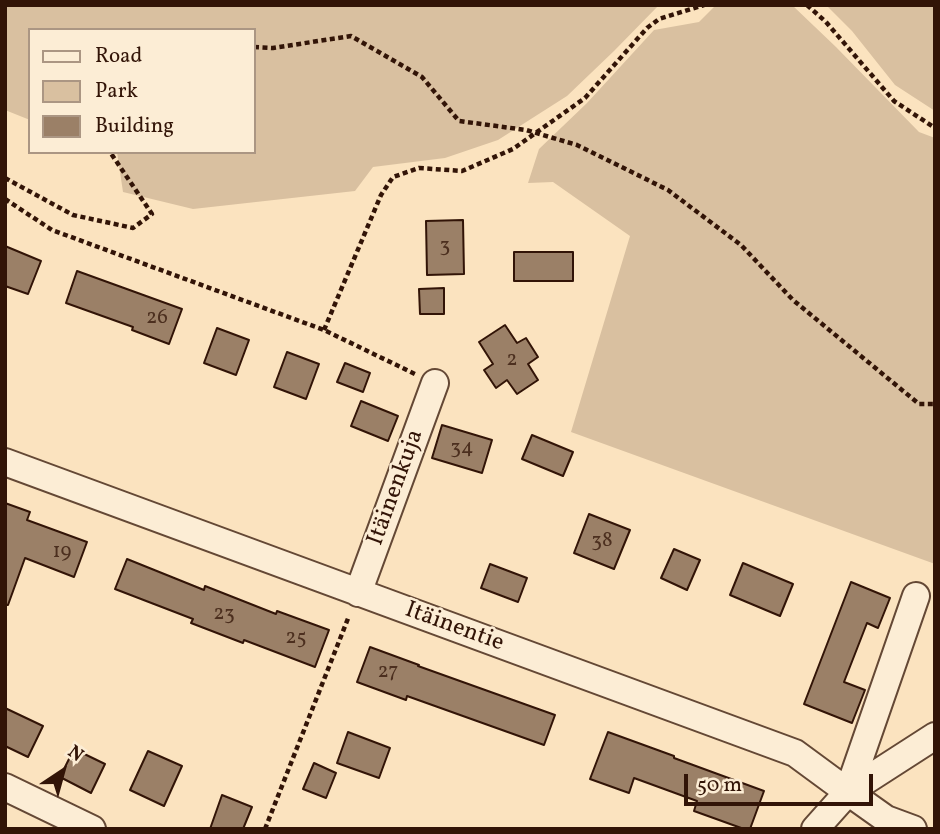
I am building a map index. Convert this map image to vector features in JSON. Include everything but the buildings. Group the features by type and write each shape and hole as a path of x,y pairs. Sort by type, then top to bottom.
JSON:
{"street":[{"name":"Itäinenkuja","path":"358,593 435,383"},
{"name":"Itäinentie","path":"5,463 795,753 886,819 913,829"},
{"path":"848,792 916,596"},
{"path":"815,829 848,792 935,736"},
{"path":"5,787 92,829"}],"path":[{"path":"324,330 381,195 393,177 419,168 462,171 513,149 585,98 647,28 659,19 704,5"},
{"path":"807,5 826,22 894,101 935,128"},
{"path":"256,47 274,48 351,36 422,77 459,121 526,130 577,145 668,190 741,245 793,300 919,404 935,404"},
{"path":"5,178 73,215 133,228 152,214 111,154"},
{"path":"5,199 52,230 324,330 435,383"},
{"path":"265,829 358,593"}],"green space":[{"path":"5,5 659,5 567,96 498,140 445,158 373,167 355,191 193,209 123,192 117,154 256,154 256,28 28,28 28,119 5,110"},
{"path":"716,5 792,5 919,132 935,138 935,564 571,432 630,236 553,182 528,183 539,149 587,103 654,30 699,22"},
{"path":"826,5 935,5 935,111 895,85 852,31"}]}
